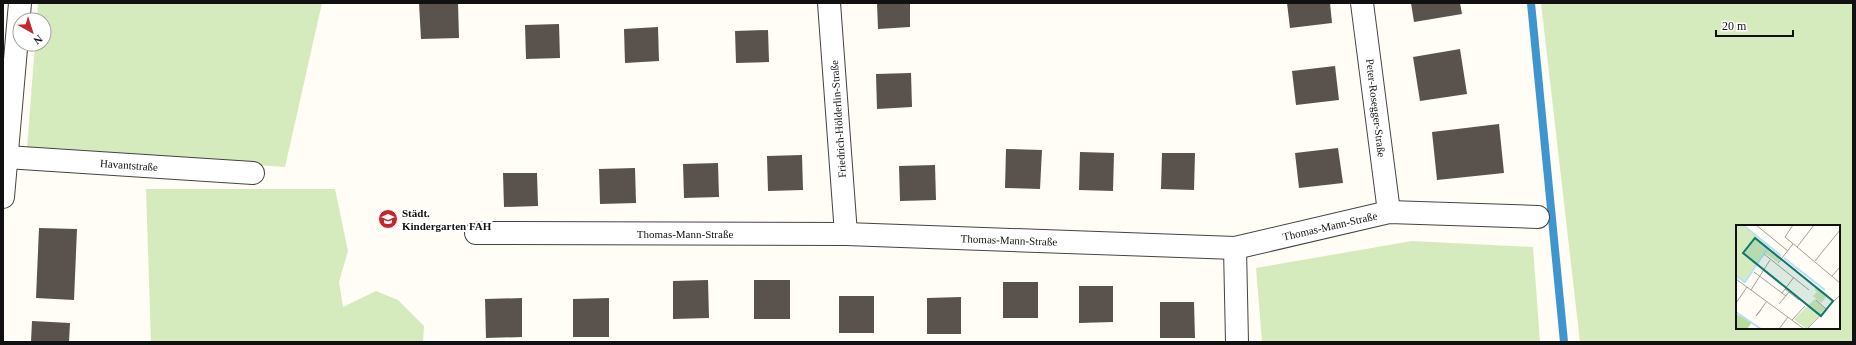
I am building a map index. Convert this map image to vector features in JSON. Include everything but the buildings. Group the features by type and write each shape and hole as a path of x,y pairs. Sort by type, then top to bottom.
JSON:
{"street":[{"path":"3,197 20,3"},
{"name":"Friedrich-Hölderlin-Straße","path":"829,3 846,234"},
{"name":"Peter-Rosegger-Straße","path":"1362,3 1389,212"},
{"name":"Havantstraße","path":"6,157 253,173"},
{"name":"Thomas-Mann-Straße","path":"476,233 846,234 1235,248 1389,212 1538,217"},
{"path":"1235,248 1237,342"}],"green space":[{"path":"38,3 322,3 285,167 27,149 34,52 52,52 52,12 37,12"},
{"path":"1541,3 1853,3 1853,342 1580,342"},
{"path":"146,189 335,189 348,251 339,282 343,307 376,291 398,300 424,326 423,342 151,342"},
{"path":"1412,241 1533,247 1540,342 1262,342 1256,268"}],"waterway":[{"path":"1531,3 1564,342"}],"place":[{"name":"Städt. Kindergarten FAH","path":"388,219"}]}
